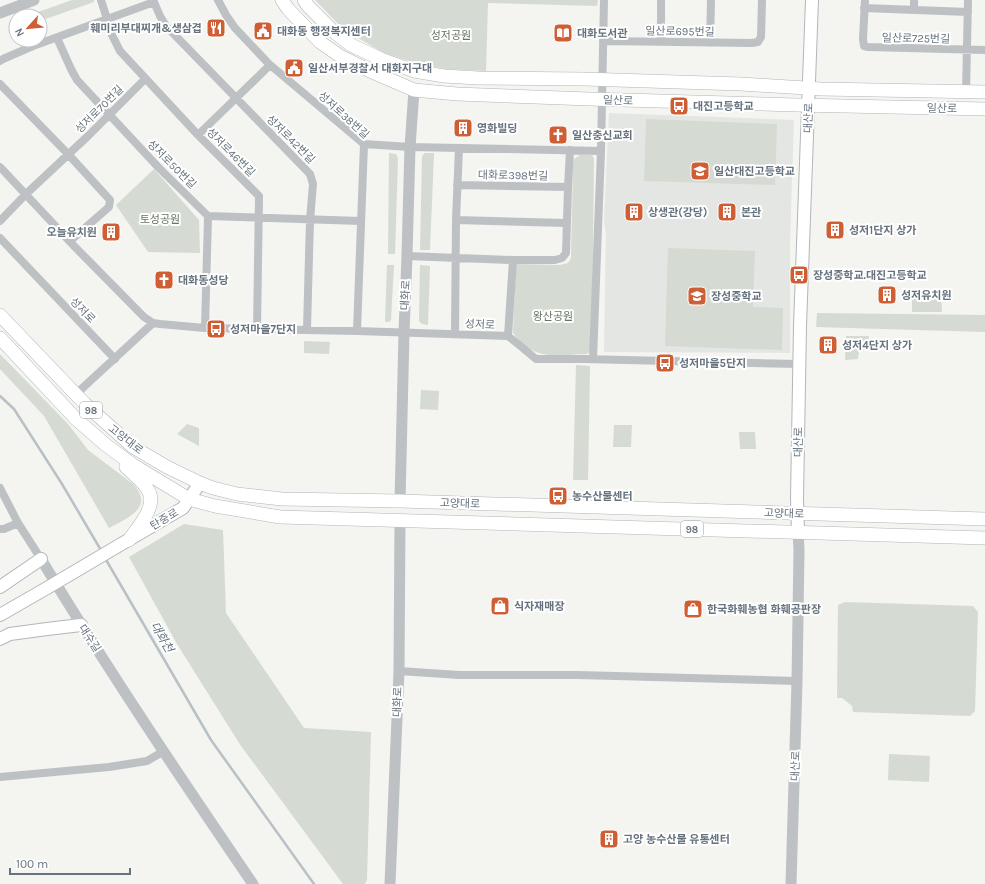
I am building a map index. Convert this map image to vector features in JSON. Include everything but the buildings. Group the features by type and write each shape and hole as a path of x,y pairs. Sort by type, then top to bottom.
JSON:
{"main road":[{"name":"일산로","path":"282,0 288,9 320,42 340,56 414,90 457,94 602,100 985,109"},
{"name":"일산로","path":"304,0 333,31 351,45 381,60 414,71 444,76 741,84 809,88 985,92"},
{"name":"대산로","path":"798,532 797,498 799,364 812,0"},
{"name":"고양대로","path":"0,315 85,404 133,447 167,467 213,488 237,494 282,499 400,501 985,519"},
{"name":"고양대로","path":"0,338 76,419 106,445 133,465 189,499 215,506 280,516 985,538"},
{"path":"106,445 150,494 151,501 145,518 124,543"},
{"name":"탄중로","path":"0,615 182,508 200,482"},
{"path":"0,588 41,559"},
{"path":"0,639 10,634 81,625"}],"street":[{"path":"0,13 34,0"},
{"name":"성저로46번길","path":"101,0 112,35 120,51 198,135 259,196 257,329"},
{"name":"성저로38번길","path":"218,0 226,16 235,28 270,65 364,144 357,330"},
{"path":"593,359 601,151 604,0"},
{"path":"661,0 661,42"},
{"path":"710,43 711,0"},
{"name":"일산로695번길","path":"603,41 710,43 758,42 761,36 762,0"},
{"path":"914,0 914,10"},
{"path":"966,92 968,0"},
{"name":"성저로42번길","path":"108,19 154,2 166,26 310,174 312,184 307,330"},
{"path":"865,4 914,10 968,12"},
{"name":"일산로725번길","path":"865,4 864,46 985,50"},
{"path":"0,61 33,46 108,19"},
{"name":"성저로50번길","path":"58,38 77,80 159,168 208,216"},
{"path":"198,135 270,65"},
{"name":"성저로70번길","path":"26,194 89,135 145,79"},
{"path":"0,84 110,200 108,207 70,241"},
{"name":"대화로","path":"400,501 410,148 414,90"},
{"path":"364,144 410,148 601,151"},
{"path":"455,334 456,220 459,148"},
{"path":"407,256 512,260 555,260 562,258 566,253 570,150"},
{"path":"0,167 144,317 153,323 76,394"},
{"name":"대화로398번길","path":"457,185 568,187"},
{"path":"0,221 26,194"},
{"path":"205,328 208,216 310,220 361,220"},
{"path":"456,220 567,223"},
{"name":"성저로","path":"0,238 115,359"},
{"path":"508,336 512,260"},
{"name":"성저로","path":"153,323 205,328 357,330 508,336 536,359 799,364"},
{"name":"대수길","path":"0,488 18,523 81,625 253,884"},
{"name":"대화로","path":"390,884 399,671 400,520"},
{"path":"0,529 4,529 18,523"},
{"name":"대산로","path":"791,884 797,681 798,532"},
{"path":"399,671 459,676 578,675 797,681"},
{"path":"0,778 109,767 147,761 164,751"}],"shaded area":[{"path":"609,113 794,120 790,241 790,353 604,352 606,233 604,221"}],"green space":[{"path":"72,0 94,0 94,2 48,18 48,9"},
{"name":"성저공원","path":"315,0 598,0 597,6 488,3 486,71 446,69 415,63 382,52 343,29"},
{"path":"646,119 777,124 775,185 644,181"},
{"path":"389,153 396,154 398,158 395,254 388,254"},
{"path":"425,153 434,153 430,250 420,250 422,156"},
{"name":"왕산공원","path":"580,155 592,155 594,159 592,349 587,354 546,355 538,353 523,344 513,332 516,264 560,265 568,263 571,258 573,162 574,159"},
{"name":"토성공원","path":"154,169 199,220 200,253 148,252 116,205"},
{"path":"668,248 755,251 753,307 783,308 782,350 665,346"},
{"path":"387,265 394,265 391,320 389,322 385,322"},
{"path":"420,265 430,266 428,325 422,324 419,321"},
{"path":"912,291 941,292 942,312 912,312"},
{"path":"817,313 985,315 985,332 816,327"},
{"path":"846,336 869,336 867,350 859,350 858,359 845,360"},
{"path":"304,341 330,342 329,354 304,353"},
{"path":"0,354 68,424 88,450 133,484 139,492 141,499 140,505 131,516 109,528 44,416 0,369"},
{"path":"576,365 590,366 588,480 573,480"},
{"path":"421,390 439,391 438,410 420,409"},
{"path":"187,424 199,428 199,446 177,434"},
{"path":"614,425 632,425 631,447 613,447"},
{"path":"739,432 755,432 756,449 740,449"},
{"path":"184,524 223,530 226,613 304,728 371,732 367,880 365,884 343,884 241,746 177,644 129,557"},
{"path":"845,602 973,606 978,612 975,711 970,716 853,712 852,706 842,698 837,698 838,605"},
{"path":"889,754 930,756 929,782 888,780"}],"waterway":[{"name":"대화천","path":"0,396 14,409 62,484 102,552"},
{"name":"대화천","path":"105,558 211,740 314,884"}],"place":[{"name":"훼미리부대찌개&생삼겹","path":"216,28"},
{"name":"대화동 행정복지센터","path":"263,31"},
{"name":"대화도서관","path":"563,33"},
{"name":"일산서부경찰서 대화지구대","path":"294,68"},
{"name":"대진고등학교","path":"679,106"},
{"name":"영화빌딩","path":"463,128"},
{"name":"일산충신교회","path":"558,135"},
{"name":"일산대진고등학교","path":"700,171"},
{"name":"상생관(강당)","path":"634,212"},
{"name":"본관","path":"727,212"},
{"name":"성저1단지 상가","path":"835,230"},
{"name":"오늘유치원","path":"111,232"},
{"name":"장성중학교.대진고등학교","path":"799,275"},
{"name":"대화동성당","path":"164,280"},
{"name":"성저유치원","path":"887,295"},
{"name":"장성중학교","path":"697,296"},
{"name":"성저마을7단지","path":"216,329"},
{"name":"성저4단지 상가","path":"828,345"},
{"name":"성저마을5단지","path":"665,363"},
{"name":"농수산물센터","path":"558,496"},
{"name":"식자재매장","path":"500,606"},
{"name":"한국화훼농협 화훼공판장","path":"693,609"},
{"name":"고양 농수산물 유통센터","path":"609,839"}]}
